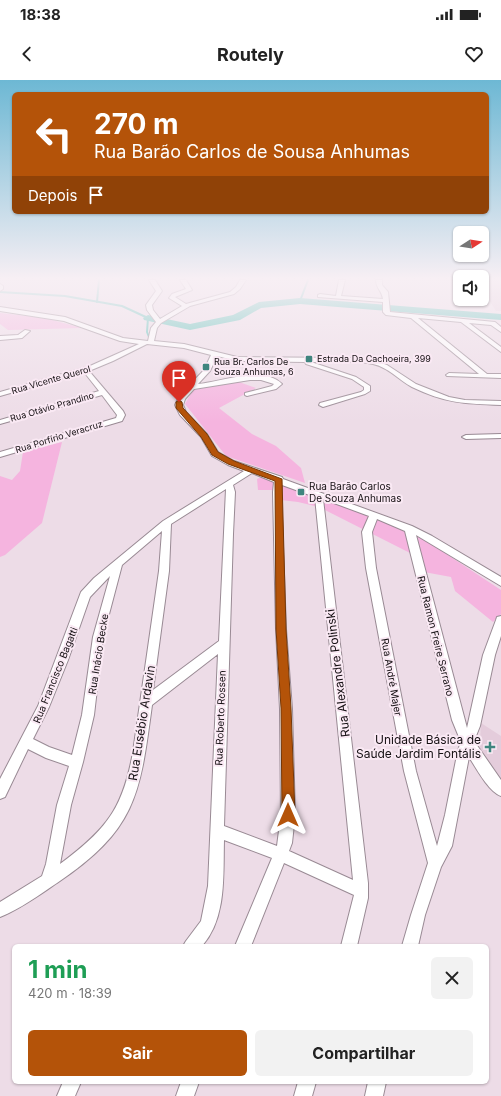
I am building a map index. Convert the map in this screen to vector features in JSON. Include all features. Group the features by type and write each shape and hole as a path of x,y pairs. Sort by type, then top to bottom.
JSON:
{"street":[{"path":"87,327 114,338 184,346 243,360 352,360 373,362 385,366 414,385 447,398 465,402 501,403"},
{"path":"148,343 154,327"},
{"path":"426,327 486,376"},
{"path":"471,327 501,350"},
{"path":"0,338 20,337 27,331"},
{"name":"Rua Vicente Querol","path":"0,394 86,371 148,343"},
{"path":"215,354 207,371 179,402 180,408 204,436 215,454 222,459 409,528 501,582"},
{"path":"299,360 354,378 367,386 366,390 362,393 323,405"},
{"path":"86,371 104,392"},
{"path":"449,375 501,376"},
{"path":"192,387 208,386 246,378 273,381 279,384 274,388 247,394"},
{"name":"Rua Porfírio Veracruz","path":"0,455 119,418 121,415 120,411 104,392"},
{"name":"Rua Otávio Prandino","path":"0,422 104,392"},
{"path":"466,436 501,436"},
{"path":"118,563 166,523 251,470"},
{"path":"244,944 285,843 288,815 286,708 281,629 278,479"},
{"name":"Rua Roberto Rossen","path":"194,944 206,930 209,924 215,886 228,534 231,492 229,484"},
{"name":"Rua Alexandre Polinski","path":"320,495 319,500 326,572 345,732 361,890 361,898 350,944"},
{"name":"Rua André Majer","path":"374,514 367,532 371,568 410,771 435,863"},
{"name":"Rua Eusébio Ardavin","path":"0,910 48,880 87,853 110,828 120,814 127,800 133,781 146,702 167,534 166,523"},
{"name":"Rua Ramon Freire Serrano","path":"409,528 458,720 467,742 501,790"},
{"name":"Rua Francisco Bagatti","path":"0,793 43,707 62,660 85,595 97,581 118,563"},
{"name":"Rua Inácio Becke","path":"48,880 54,864 59,827 88,715 98,637 118,563"},
{"path":"411,944 418,915 435,863 445,846 464,750 474,726 490,655 501,620"},
{"path":"146,702 224,643"},
{"path":"26,742 53,755 76,762"},
{"path":"216,830 280,855 361,890"},
{"path":"66,1096 71,1084"},
{"path":"185,1096 189,1084"},
{"path":"303,1096 306,1084"},
{"path":"374,1096 376,1084"}],"shaded area":[{"path":"5,327 82,328 8,330"},
{"path":"239,382 256,388 219,408 252,434 276,446 301,468 305,483 226,456 185,404 193,390"},
{"path":"62,442 42,523 5,555 0,557 0,476 12,480 20,471 23,452"},
{"path":"261,477 410,530 501,590 501,614 493,622 455,591 451,577 424,572 414,555 319,507 281,500 272,490 258,490 257,479"},
{"name":"Unidade Básica de Saúde Jardim Fontális","path":"481,723 501,736 501,785 479,757"}],"waterway":[{"path":"147,327 149,337"}],"place":[{"name":"Estrada Da Cachoeira, 399","path":"309,359"},
{"name":"Rua Br. Carlos De Souza Anhumas, 6","path":"206,367"},
{"name":"Rua Barão Carlos De Souza Anhumas","path":"301,492"},
{"name":"Unidade Básica de Saúde Jardim Fontális","path":"490,747"}],"route":[{"path":"179,402 183,413 198,428 215,454 231,463 278,479 281,629 286,708 288,815"}]}
